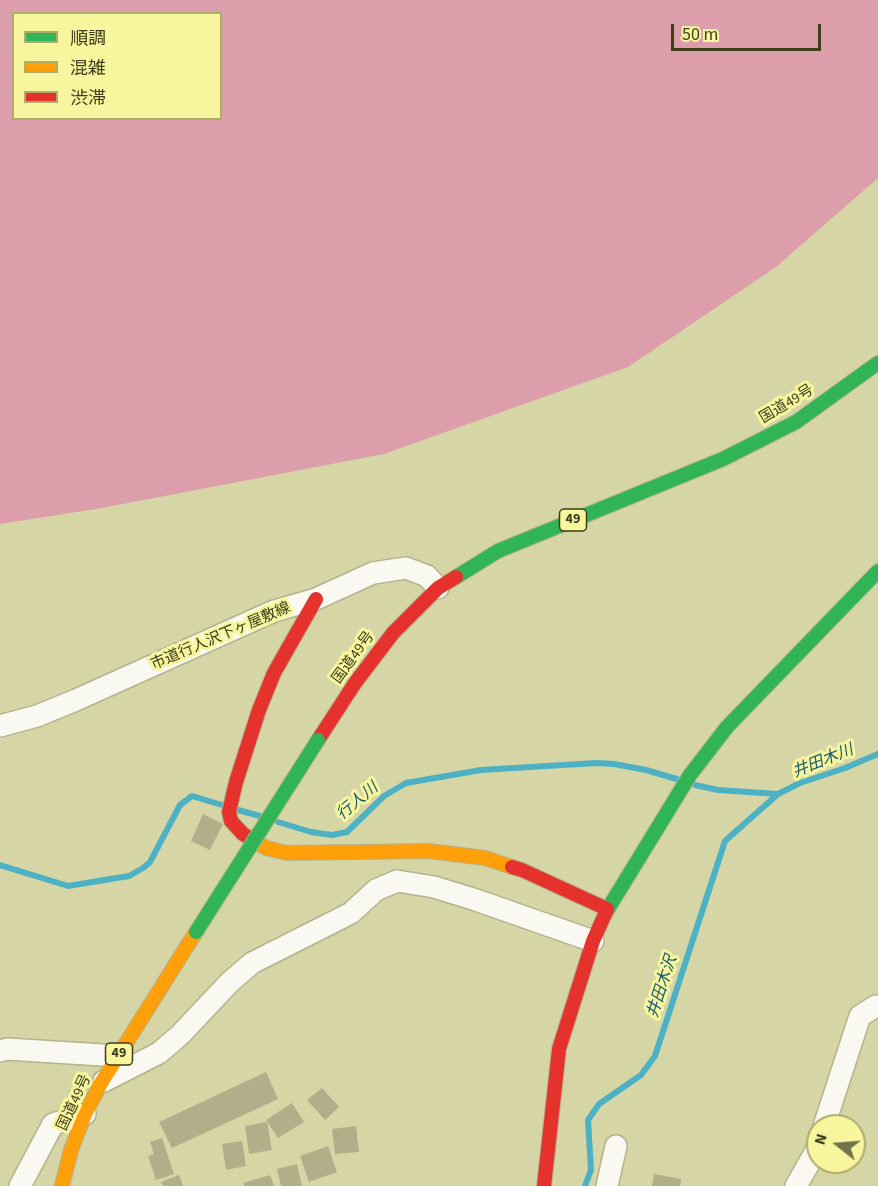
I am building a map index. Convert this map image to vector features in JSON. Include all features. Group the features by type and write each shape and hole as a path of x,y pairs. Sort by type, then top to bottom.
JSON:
{"main road":[{"name":"国道49号","path":"62,1186 71,1150 85,1114 101,1083 318,740 355,683 393,633 438,588 498,551 723,459 796,422 878,363"},
{"path":"544,1186 560,1049 593,940 607,909 690,775 727,727 878,572"},
{"path":"316,599 274,673 236,782 229,812 231,821 243,834 266,848 287,853 429,851 485,858 522,870 607,909"}],"street":[{"name":"市道行人沢下ヶ屋敷線","path":"0,726 46,712 274,611 316,599 372,573 406,568 427,576 438,588"},
{"path":"101,1083 159,1053 252,963 351,913 376,890 397,881 444,890 593,940"},
{"path":"828,1114 860,1016 878,1007"},
{"path":"0,1052 7,1049 118,1056"},
{"path":"20,1186 53,1124 85,1114"},
{"path":"607,1186 616,1146"},
{"path":"796,1186 806,1168"}],"shaded area":[{"path":"0,0 878,0 878,178 776,267 628,367 384,454 102,508 0,524"}],"building":[{"path":"203,814 223,824 210,850 191,841"},
{"path":"266,1072 278,1099 172,1148 159,1122"},
{"path":"322,1088 339,1107 325,1120 307,1100"},
{"path":"292,1103 304,1122 278,1138 266,1120"},
{"path":"267,1122 272,1150 249,1154 245,1126"},
{"path":"356,1126 359,1152 335,1154 332,1129"},
{"path":"162,1138 174,1174 156,1180 148,1156 154,1154 150,1142"},
{"path":"242,1141 246,1166 226,1170 222,1144"},
{"path":"328,1146 337,1172 309,1182 300,1156"},
{"path":"297,1164 302,1186 281,1186 277,1169"},
{"path":"654,1174 681,1179 680,1186 652,1186"},
{"path":"179,1175 183,1186 163,1186 161,1182"},
{"path":"270,1175 274,1186 244,1186 243,1183"}],"waterway":[{"name":"井田木沢","path":"585,1186 591,1170 588,1120 599,1104 641,1075 655,1056 725,841 778,794 800,783 878,754"},
{"name":"行人川","path":"278,822 311,832 332,835 347,832 384,796 406,783 481,770 596,763 646,770 677,779"},
{"name":"行人川","path":"695,785 718,790 778,794"},
{"name":"行人川","path":"0,865 68,886 129,876 150,862 180,805 192,796 222,805"},
{"name":"行人川","path":"238,810 260,816"}],"traffic: fast":[{"path":"456,577 498,551 723,459 796,422 878,363"},
{"path":"606,912 690,775 727,727 878,571"},
{"path":"196,932 318,740"}],"traffic: slow":[{"path":"248,837 266,848 287,853 429,851 485,858 512,867"},
{"path":"62,1186 71,1150 85,1114 101,1083 196,932"}],"traffic: jam":[{"path":"318,740 355,683 393,633 438,588 456,577"},
{"path":"248,837 231,821 229,812 236,782 259,710 274,673 316,599"},
{"path":"512,867 607,909"},
{"path":"544,1186 559,1049 593,941 606,912"}],"water label":[{"name":"井田木川","path":"823,762"}]}
